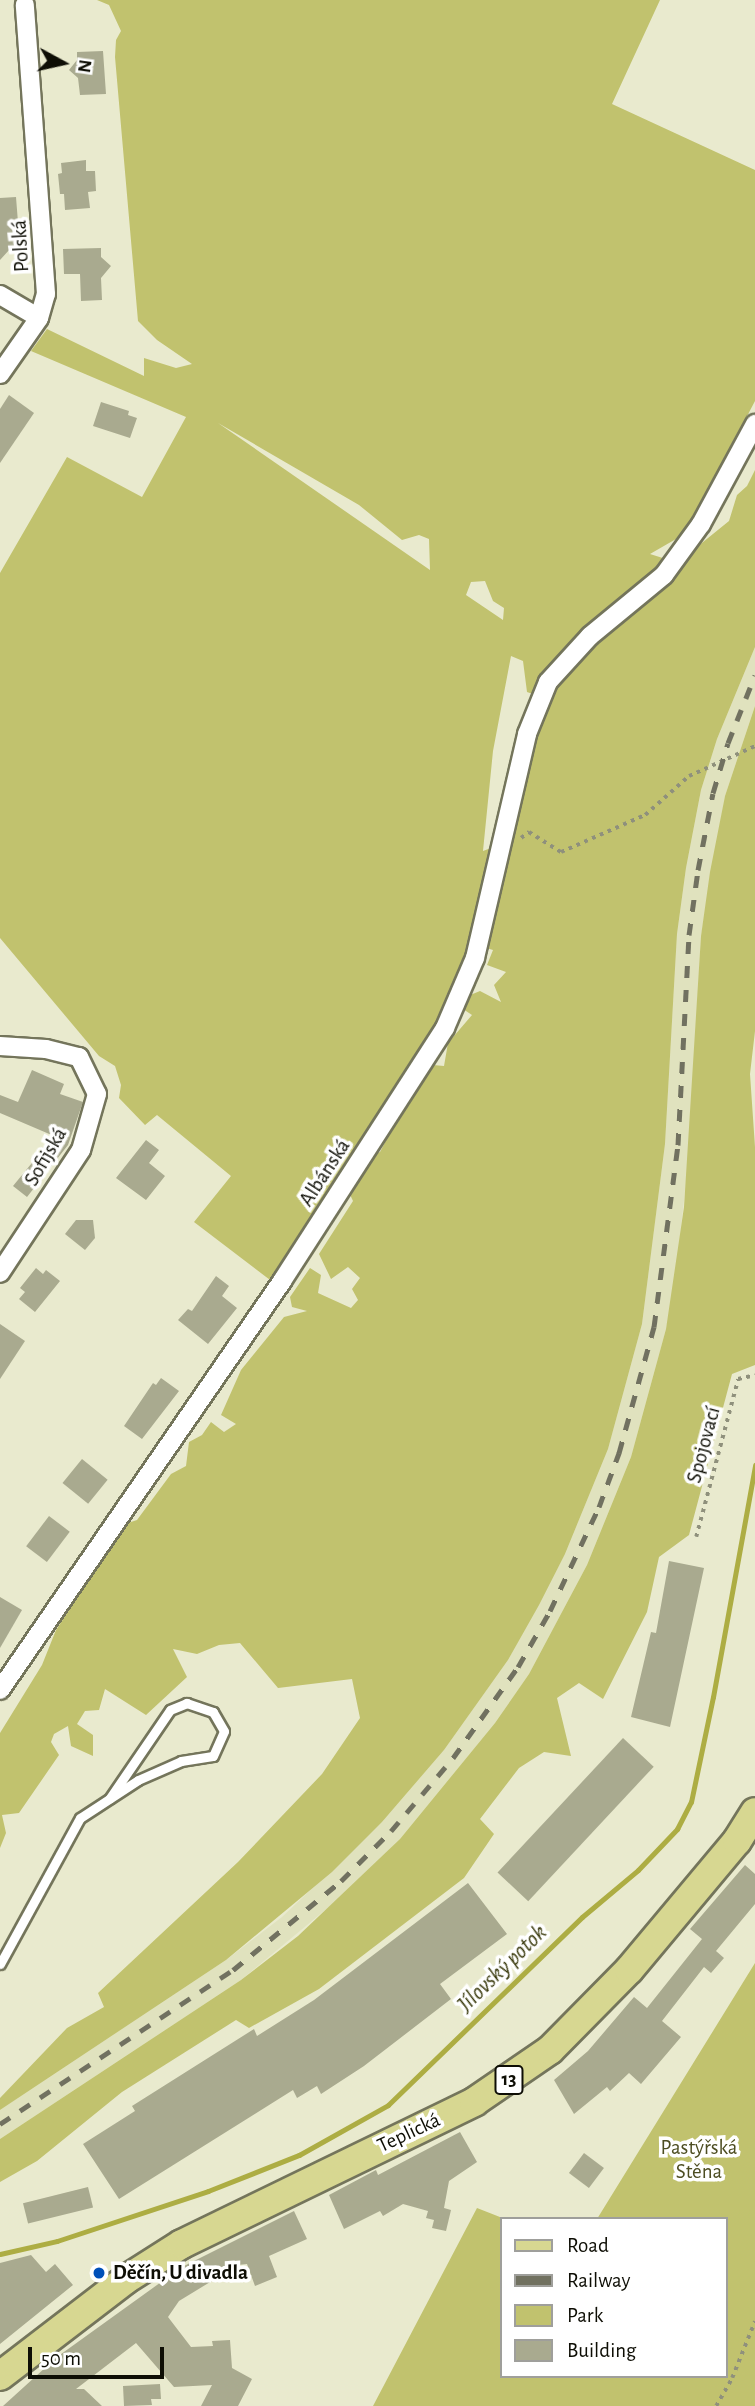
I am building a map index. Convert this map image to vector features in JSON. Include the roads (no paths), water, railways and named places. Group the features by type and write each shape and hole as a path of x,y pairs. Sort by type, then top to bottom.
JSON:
{"main road":[{"name":"Teplická","path":"0,2376 125,2280 182,2244 474,2102 550,2050 629,1970 737,1841 755,1812"}],"street":[{"name":"Polská","path":"0,374 39,318 46,294 26,5"},
{"name":"Polská","path":"0,295 39,318"},
{"name":"Albánská","path":"0,1690 282,1281 445,1028 475,958 527,734 548,682 590,636 664,575 701,524 755,424"},
{"name":"Sofijská","path":"0,1046 46,1049 79,1057 97,1094 81,1150 0,1273"}],"lane":[{"path":"0,1964 79,1818 138,1780 180,1761 213,1756 224,1731 213,1712 187,1703 170,1710 110,1798"}],"waterway":[{"name":"Jílovský potok","path":"0,2254 57,2241 208,2191 299,2155 388,2105 582,1917 638,1870 677,1829 691,1802 755,1465"}],"railway":[{"path":"0,2124 233,1970 341,1881 391,1831 453,1758 518,1667 550,1611 599,1507 619,1453 654,1327 678,1145 689,935 698,870 713,793 728,743 755,675"}],"place":[{"name":"Děčín, U divadla","path":"99,2273"}],"park label":[{"name":"Pastýřská Stěna","path":"699,2160"}]}
